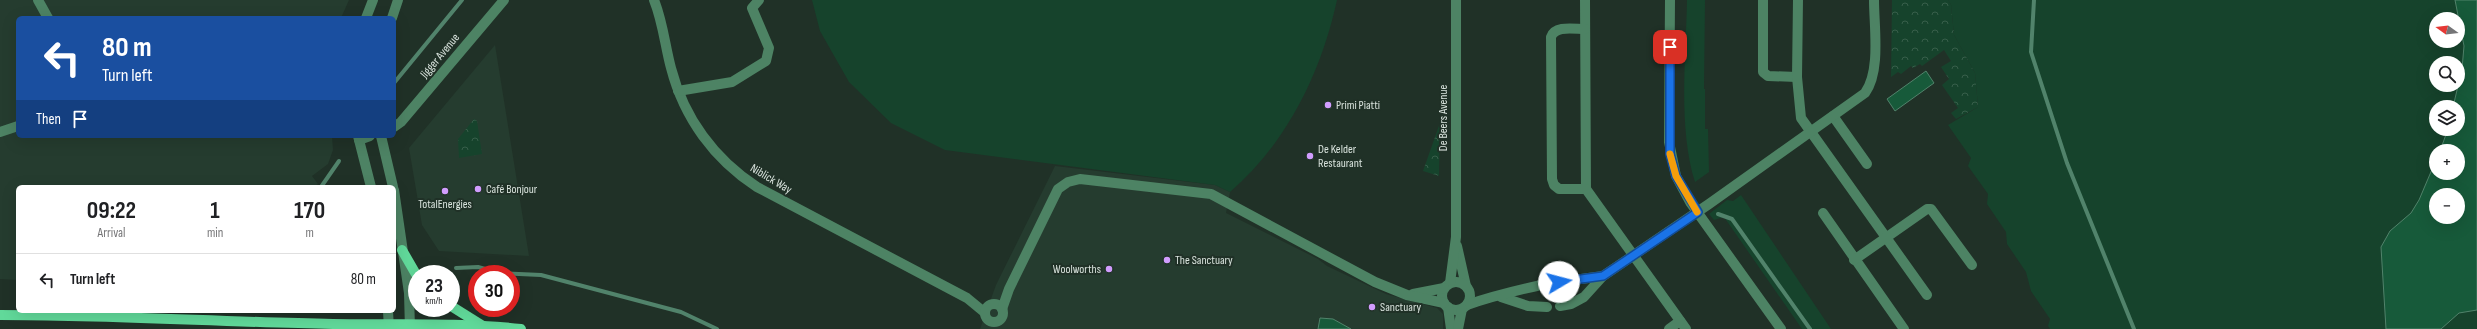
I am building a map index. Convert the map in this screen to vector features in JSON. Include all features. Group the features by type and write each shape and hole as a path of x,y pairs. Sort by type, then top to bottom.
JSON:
{"main road":[{"path":"402,250 411,265"},
{"path":"460,312 483,326"},
{"path":"0,315 70,315 409,327 483,326 521,329"}],"street":[{"path":"38,0 47,16"},
{"path":"367,16 373,0"},
{"path":"393,16 398,0"},
{"name":"Jigger Avenue","path":"396,125 406,117 504,0"},
{"name":"Niblick Way","path":"654,0 678,91 688,114 702,136 744,179 801,212 967,298 992,314"},
{"path":"678,91 714,87 732,82 766,61 768,48 752,8 759,0"},
{"name":"De Beers Avenue","path":"1447,286 1456,237 1456,0"},
{"path":"1585,0 1586,189 1683,325 1669,329"},
{"path":"1670,0 1670,154 1676,176 1698,212 1781,329"},
{"path":"1763,0 1763,72 1768,76 1798,77"},
{"path":"1798,0 1798,77 1801,118 1927,295"},
{"path":"1560,306 1570,304 1584,297 1603,276 1698,212 1811,133 1865,93 1873,77 1874,0"},
{"path":"1585,29 1558,29 1551,37 1552,179 1554,185 1559,189 1586,189"},
{"path":"1833,116 1866,164"},
{"path":"0,132 16,127"},
{"path":"358,138 370,185"},
{"path":"382,138 393,185"},
{"path":"985,329 992,314 1009,289 1058,189 1068,182 1080,179 1212,194 1375,282 1407,296 1446,305 1457,310 1490,297 1501,296 1515,291 1546,284"},
{"path":"396,205 409,293 409,327"},
{"path":"1854,260 1927,209 1931,209 1972,265"},
{"path":"1823,214 1904,329"},
{"name":"De Beers Avenue","path":"1456,237 1467,287"},
{"path":"1559,282 1603,276"},
{"path":"1407,296 1459,282 1490,297"},
{"path":"1447,286 1442,296 1446,305 1451,329"},
{"path":"1458,329 1464,307 1470,298 1467,287"},
{"path":"1501,296 1528,306 1546,307"},
{"path":"388,313 389,326"}],"shaded area":[{"path":"0,0 349,0 342,16 16,16 16,138 332,138 333,150 328,164 312,176 318,184 317,185 16,185 16,280 0,279"},
{"path":"2455,0 2477,0 2477,310 2459,313 2441,329 2386,329 2381,247 2390,231 2411,213 2419,200 2429,176 2429,180 2465,180 2465,144 2443,144 2445,136 2465,136 2465,100 2455,100 2457,92 2465,92 2465,56 2463,56 2465,48 2465,12 2457,12"},
{"path":"495,45 529,256 439,251 422,225 409,148"},
{"path":"1926,71 1934,83 1895,111 1887,99"},
{"name":"The Sanctuary","path":"1055,166 1215,185 1230,192 1226,213 1318,259 1327,266 1386,294 1437,308 1443,314 1443,329 980,329 996,285"},
{"path":"1320,318 1333,319 1351,329 1318,329"}],"green space":[{"path":"812,0 1337,0 1322,54 1299,105 1269,152 1230,192 1215,185 945,150 891,123 849,82 820,31"},
{"path":"1687,0 1705,0 1704,89 1705,129 1708,129 1709,172 1695,182 1686,139 1684,92"},
{"path":"1892,0 1948,0 1951,5 1954,35 1975,73 1978,107 1956,119 1951,113 1958,108 1942,85 1949,79 1941,67 1951,61 1944,50 1922,66 1920,64 1913,68 1911,66 1901,74 1898,72 1891,77"},
{"path":"1948,0 2477,0 2477,329 2050,329 2048,326 2050,319 2031,291 2026,272 2007,244 2006,232 1987,204 1988,194 1968,166 1971,158 1948,125 1978,107 1975,73 1954,35 1951,5"},
{"path":"474,119 477,121 482,154 459,158 458,139"},
{"path":"1440,123 1439,176 1423,171"},
{"path":"1741,195 1831,329 1802,329 1724,217 1714,220 1709,214 1727,200 1733,201"}],"waterway":[{"path":"396,81 462,0"},
{"path":"2034,0 2031,52 2067,163 2134,329"},
{"path":"322,185 339,161"},
{"path":"1718,214 1732,219 1810,329"},
{"path":"460,268 478,267 500,273 541,275 681,312 717,329"}],"slow traffic":[{"path":"1670,154 1676,176 1682,190 1697,212"}],"place":[{"name":"Primi Piatti","path":"1328,105"},
{"name":"De Kelder Restaurant","path":"1310,156"},
{"name":"Café Bonjour","path":"478,189"},
{"name":"TotalEnergies","path":"445,191"},
{"name":"The Sanctuary","path":"1167,260"},
{"name":"Woolworths","path":"1109,269"},
{"name":"Sanctuary","path":"1372,307"}],"route":[{"path":"1559,282 1603,276 1698,212 1682,190 1676,176 1670,154 1670,47"}]}
